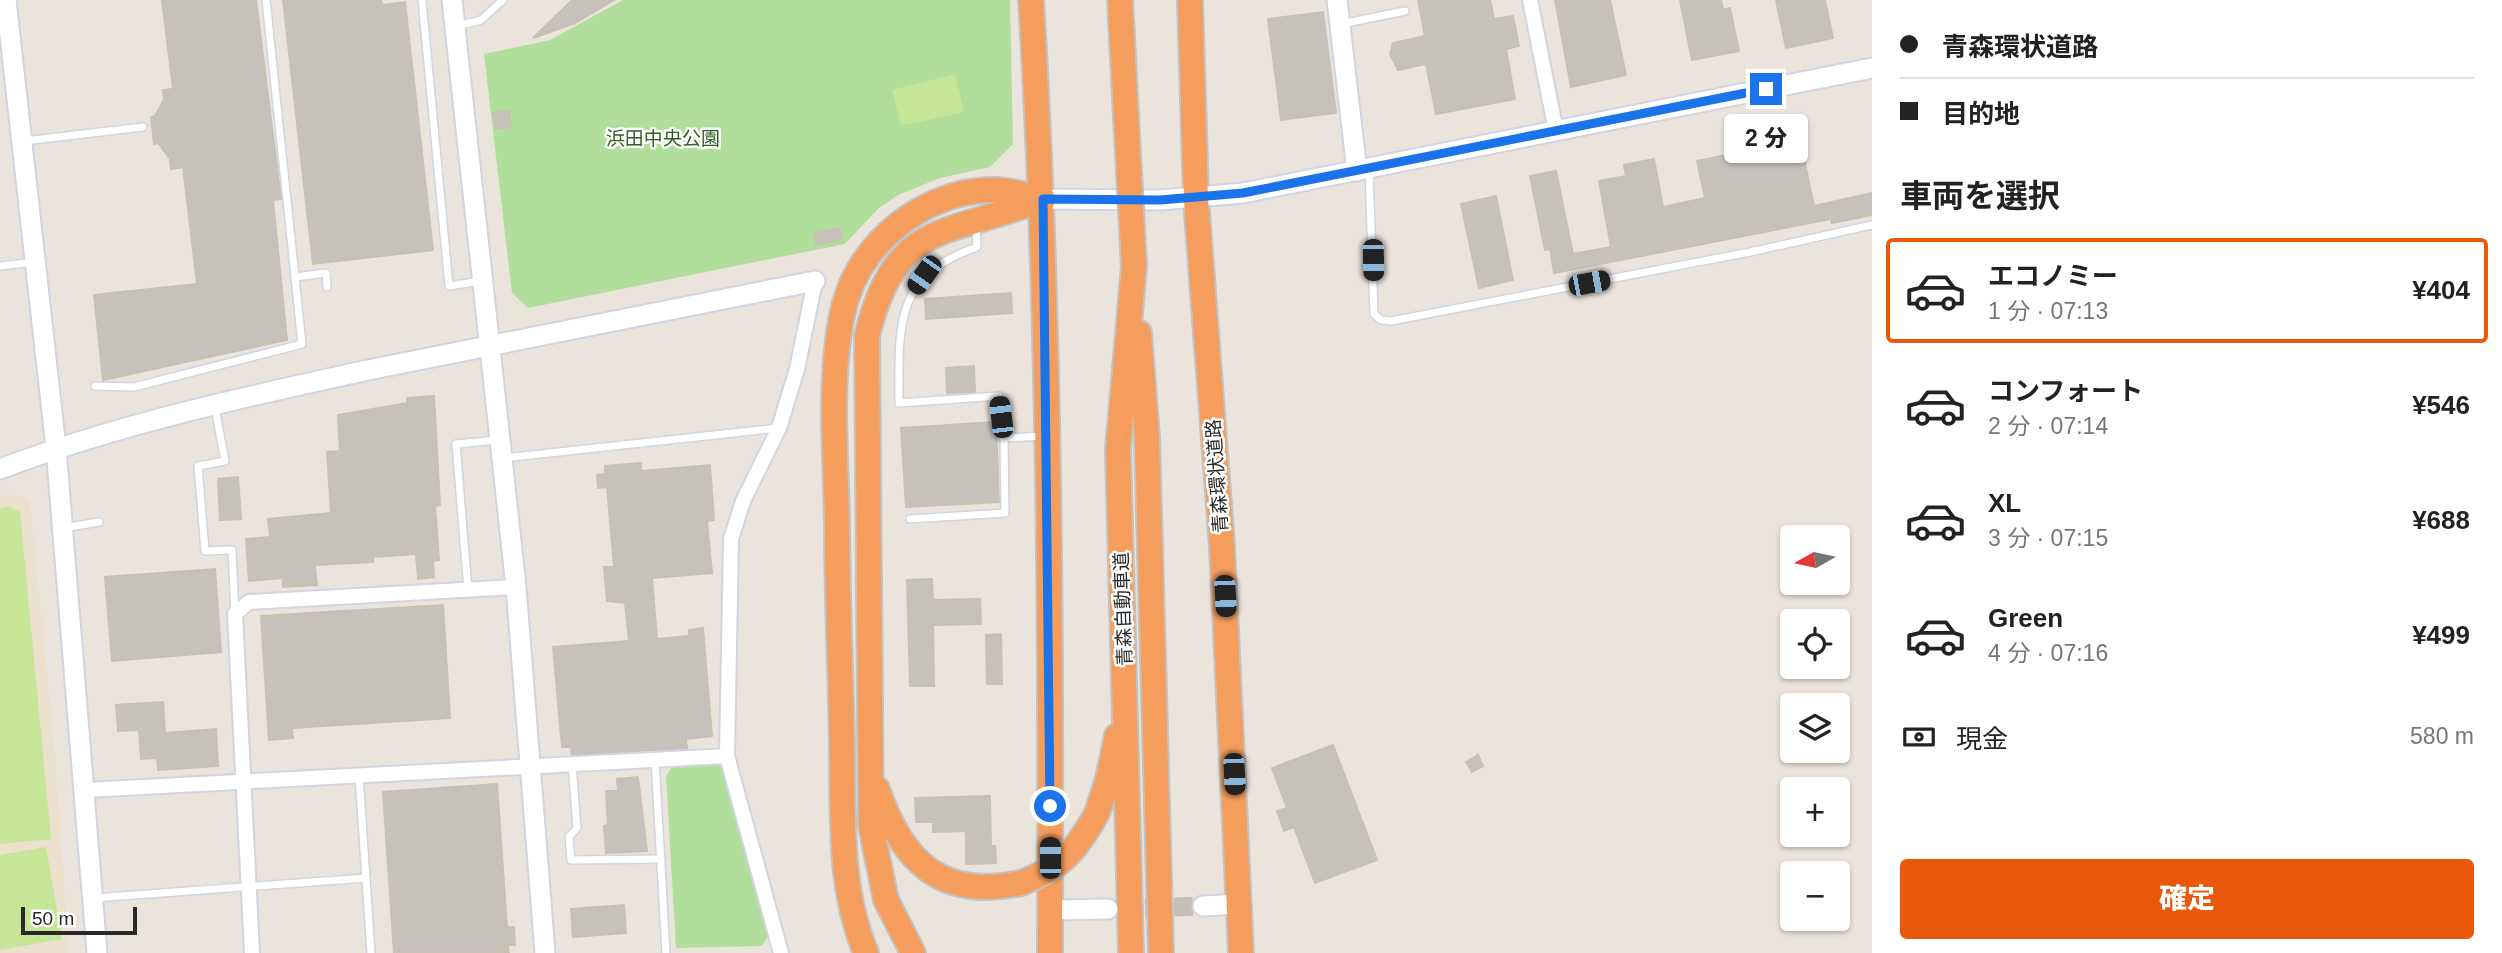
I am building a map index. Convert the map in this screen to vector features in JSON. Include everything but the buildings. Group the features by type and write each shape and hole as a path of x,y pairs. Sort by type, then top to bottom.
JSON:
{"highway":[{"path":"1031,0 1043,199 1050,953"},
{"name":"青森自動車道","path":"1120,0 1134,266 1147,438 1161,953"},
{"name":"青森環状道路","path":"1190,0 1196,199 1223,559 1241,953"},
{"path":"866,953 858,934 842,849 842,748 837,631 837,402 839,335 846,299 859,270 878,241 908,217 932,204 958,195 996,190 1043,199"},
{"path":"906,952 877,869 871,826 867,336 874,303 886,279 903,256 947,228 998,217 1043,199"},
{"name":"青森自動車道","path":"1131,953 1118,449 1134,266"},
{"path":"872,775 889,825 910,853 939,878 967,886 999,887 1021,883 1045,873 1065,860 1081,843 1097,813 1108,779 1126,688"},
{"path":"1155,697 1173,953"},
{"path":"842,748 857,859 867,897 906,952"}],"street":[{"path":"6,0 56,448 86,790 97,953"},
{"path":"452,0 492,344 516,587 545,953"},
{"path":"1337,0 1363,170"},
{"path":"1530,0 1556,131"},
{"path":"1043,199 1196,199 1363,170 1872,68"},
{"path":"0,469 56,448 214,403 492,344 816,281 797,369 779,428 743,501 730,539 727,756 780,953"},
{"path":"252,953 235,614 249,602 516,587"},
{"path":"86,790 727,756"},
{"path":"1203,905 1239,904"},
{"path":"1050,910 1108,909"}],"lane":[{"path":"95,386 134,387 302,344 266,0"},
{"path":"422,0 449,286 485,281"},
{"path":"457,26 481,20 503,0"},
{"path":"1340,24 1405,11"},
{"path":"20,142 143,127"},
{"path":"1363,170 1374,314 1381,320 1391,321 1750,252 1872,225"},
{"path":"910,519 1004,513 1004,438 999,396 899,403 899,354 910,295 924,275 956,255 977,247 976,221"},
{"path":"0,266 35,262"},
{"path":"295,276 326,273 327,287"},
{"path":"214,403 225,461 198,466 205,551 232,550 235,614"},
{"path":"468,590 456,444 502,449 779,428"},
{"path":"1004,438 1047,436"},
{"path":"62,528 99,522"},
{"path":"655,760 666,953"},
{"path":"572,764 576,828 569,837 571,860 661,859"},
{"path":"359,775 371,953"},
{"path":"93,898 366,878"}],"shaded area":[{"path":"10,494 28,499 30,504 54,743 69,953 0,953 0,498"}],"green space":[{"name":"浜田中央公園","path":"623,0 1010,0 1013,144 990,167 940,178 898,195 879,208 845,244 528,308 512,293 484,54 550,40"},
{"path":"955,74 964,112 901,126 892,90"},
{"path":"8,506 20,512 51,839 0,844 0,509"},
{"path":"715,763 724,769 770,935 761,946 676,948 666,776 673,765"},
{"path":"46,847 62,939 0,950 0,855"}],"tunnel":[{"path":"1116,909 1203,906"}],"route":[{"path":"1050,806 1043,199 1196,199 1243,193 1766,89"}]}
